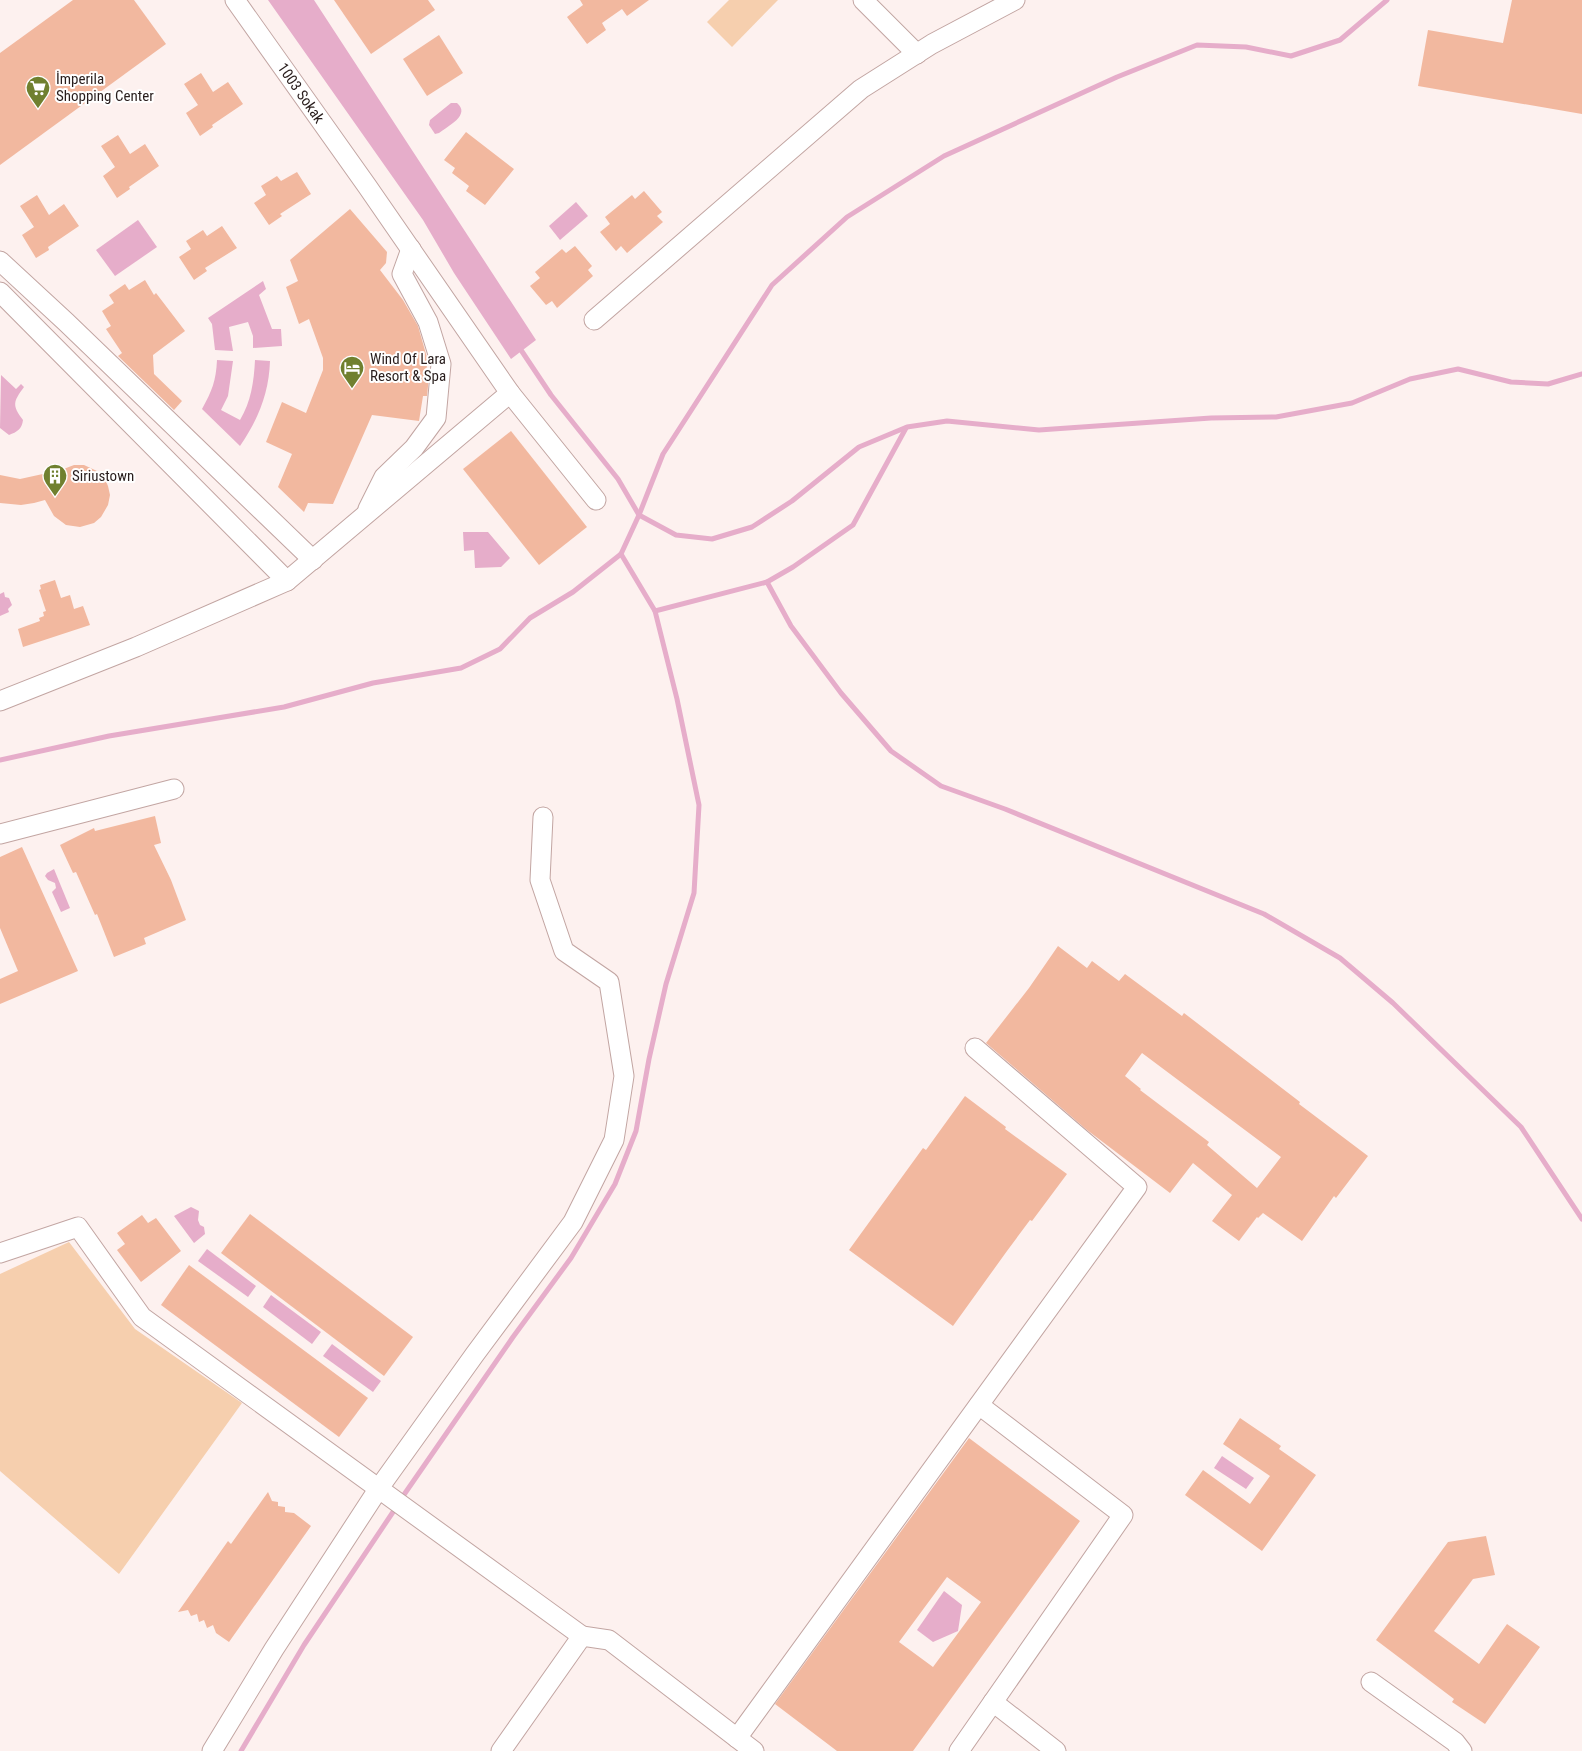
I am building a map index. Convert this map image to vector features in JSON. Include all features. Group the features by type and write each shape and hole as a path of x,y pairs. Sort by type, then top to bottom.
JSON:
{"street":[{"name":"1003 Sokak","path":"235,0 367,186 510,393 596,500"},
{"path":"863,0 917,54"},
{"path":"594,320 861,89 917,54 1015,0"},
{"path":"365,516 384,477 414,448 436,418 441,364 428,322 402,274 411,249"},
{"path":"0,261 313,560"},
{"path":"0,292 287,581"},
{"path":"0,701 136,647 287,581 510,393"},
{"path":"0,834 174,789"},
{"path":"212,1751 274,1649 379,1488 573,1222 614,1140 624,1076 609,982 564,951 540,880 543,817"},
{"path":"737,1738 1137,1187 976,1048"},
{"path":"0,1253 78,1227 142,1317 582,1636 609,1640 754,1751"},
{"path":"959,1751 1123,1515 979,1405"},
{"path":"501,1751 582,1636"},
{"path":"1371,1682 1455,1742 1462,1751"},
{"path":"993,1702 1056,1751"}],"shaded area":[{"path":"268,0 314,0 536,340 511,359 454,273 423,220"},
{"path":"729,0 778,0 732,47 707,22"},
{"path":"451,103 457,103 461,107 460,116 452,124 435,134 429,125 430,120"},
{"path":"576,202 588,216 560,240 549,226"},
{"path":"138,220 157,247 115,276 96,250"},
{"path":"263,281 266,289 259,295 272,329 281,329 282,346 253,348 253,336 248,322 229,327 233,351 215,350 212,324 208,318"},
{"path":"217,360 233,361 228,396 221,410 240,420 247,406 251,391 255,360 270,361 265,395 257,416 240,446 202,409 213,386"},
{"path":"1,375 16,389 21,384 24,387 15,404 23,420 22,426 19,430 9,435 0,428"},
{"path":"463,532 488,532 510,558 501,567 475,568 474,550 464,551"},
{"path":"4,592 5,597 9,598 12,605 8,609 9,612 0,616 0,594"},
{"path":"54,869 70,908 61,912 52,892 56,888 55,883 48,880 45,876"},
{"path":"191,1207 199,1211 198,1220 200,1225 204,1227 205,1234 194,1243 174,1216"},
{"path":"69,1242 135,1329 242,1403 119,1574 0,1471 0,1274"},
{"path":"207,1249 256,1286 248,1297 198,1261"},
{"path":"271,1295 321,1332 312,1344 263,1307"},
{"path":"332,1344 381,1381 373,1392 323,1356"},
{"path":"1222,1456 1254,1478 1246,1489 1214,1468"},
{"path":"944,1591 962,1605 958,1631 933,1642 917,1630"}],"building":[{"name":"İmperila Shopping Center","path":"73,0 134,0 166,44 0,165 0,53"},
{"path":"334,0 428,0 435,10 371,54"},
{"path":"580,0 649,0 627,16 622,9 602,23 606,30 587,44 567,17 583,5"},
{"path":"1512,0 1582,0 1582,114 1418,86 1428,30 1503,43"},
{"path":"439,35 463,73 427,96 403,59"},
{"path":"201,73 213,92 228,82 243,104 212,125 213,127 200,136 186,113 198,105 184,84"},
{"path":"466,132 514,169 485,205 466,191 469,186 452,173 455,168 444,160"},
{"path":"118,135 130,154 145,144 159,166 117,198 103,176 115,167 101,146"},
{"path":"297,172 311,194 280,214 282,216 269,225 254,203 266,195 261,186 277,176 281,181"},
{"path":"644,191 662,212 657,216 663,222 627,253 621,246 616,251 600,232 610,224 605,217 632,195 635,199"},
{"path":"37,195 49,215 64,204 79,226 48,247 49,250 36,258 22,235 34,227 20,206"},
{"path":"350,209 387,252 386,263 380,270 403,300 418,326 428,361 425,375 429,376 427,396 423,396 419,421 372,415 333,504 308,503 304,512 278,487 292,454 266,442 282,402 306,413 323,370 323,358 309,319 299,324 286,287 298,281 290,260"},
{"path":"222,226 237,248 205,268 207,271 194,280 179,257 191,249 186,241 203,230 207,236"},
{"path":"575,246 592,266 588,270 593,276 557,308 552,301 546,305 530,286 540,278 535,272 562,249 566,253"},
{"path":"145,280 154,295 156,293 185,331 153,355 154,374 182,401 174,410 118,356 122,353 106,329 111,326 102,311 114,303 109,295 125,284 129,290"},
{"path":"511,431 587,527 539,565 463,469"},
{"name":"Siriustown","path":"74,465 84,465 97,471 104,477 108,486 110,495 108,505 101,517 94,523 80,527 66,525 54,516 45,500 21,505 0,503 0,475 20,479 61,470"},
{"path":"55,580 61,598 70,595 74,609 83,606 90,625 23,647 18,629 40,621 39,618 44,616 43,612 46,611 39,590 41,589 40,585"},
{"path":"155,816 161,843 154,845 171,880 186,920 144,938 146,944 114,957 97,914 95,915 76,872 73,873 60,845 94,828 95,831"},
{"path":"22,847 78,971 0,1004 0,979 18,971 0,928 0,857"},
{"path":"1058,946 1087,968 1092,961 1119,981 1125,974 1182,1016 1184,1013 1368,1156 1336,1198 1334,1196 1302,1241 1263,1213 1257,1217 1239,1241 1212,1221 1232,1195 1193,1163 1170,1193 1087,1130 986,1043 1029,988","holes":["1142,1053 1281,1157 1257,1188 1207,1145 1209,1142 1140,1090 1125,1076"]},
{"path":"965,1096 1006,1127 1005,1129 1067,1174 1032,1221 1030,1220 953,1326 849,1250 923,1148 926,1150"},
{"path":"250,1214 413,1337 384,1376 221,1253"},
{"path":"142,1215 148,1223 156,1218 181,1251 141,1282 117,1250 125,1244 117,1233"},
{"path":"189,1265 368,1398 339,1437 161,1305"},
{"path":"1240,1418 1281,1446 1279,1449 1316,1475 1262,1551 1185,1495 1203,1470 1250,1504 1270,1476 1223,1444"},
{"path":"969,1438 1080,1521 913,1751 837,1751 775,1704","holes":["947,1577 981,1602 933,1667 899,1642"]},
{"path":"268,1492 272,1501 278,1502 278,1506 285,1507 285,1512 294,1513 311,1526 229,1642 216,1633 213,1625 207,1628 204,1620 199,1622 197,1614 191,1616 188,1610 178,1612 228,1541 231,1544"},
{"path":"1486,1536 1495,1575 1473,1579 1434,1631 1479,1664 1507,1624 1540,1647 1485,1724 1452,1702 1454,1699 1376,1640 1448,1542"}],"waterway":[{"path":"1387,0 1340,40 1291,56 1246,47 1197,45 1117,77 944,156 847,217 772,285 663,454 639,515 676,535 712,539 752,527 792,501 859,447 907,427 947,421 1039,430 1211,418 1276,417 1352,403 1410,379 1458,369 1511,382 1548,384 1582,374"},
{"path":"0,760 109,736 284,707 373,683 461,668 500,649 530,618 573,592 621,554 639,515 618,479 551,395 519,347"},
{"path":"655,611 767,582 793,567 853,525 906,428"},
{"path":"401,1499 513,1337 571,1258 615,1184 636,1131 649,1059 666,984 694,893 699,805 677,699 655,611 621,554"},
{"path":"767,582 791,626 841,693 891,751 941,786 1005,809 1264,914 1340,958 1393,1003 1521,1127 1582,1219"},
{"path":"241,1751 304,1645 397,1506"}],"place":[{"name":"İmperila Shopping Center","path":"38,109"},
{"name":"Wind Of Lara Resort & Spa","path":"352,389"},
{"name":"Siriustown","path":"55,497"}]}
